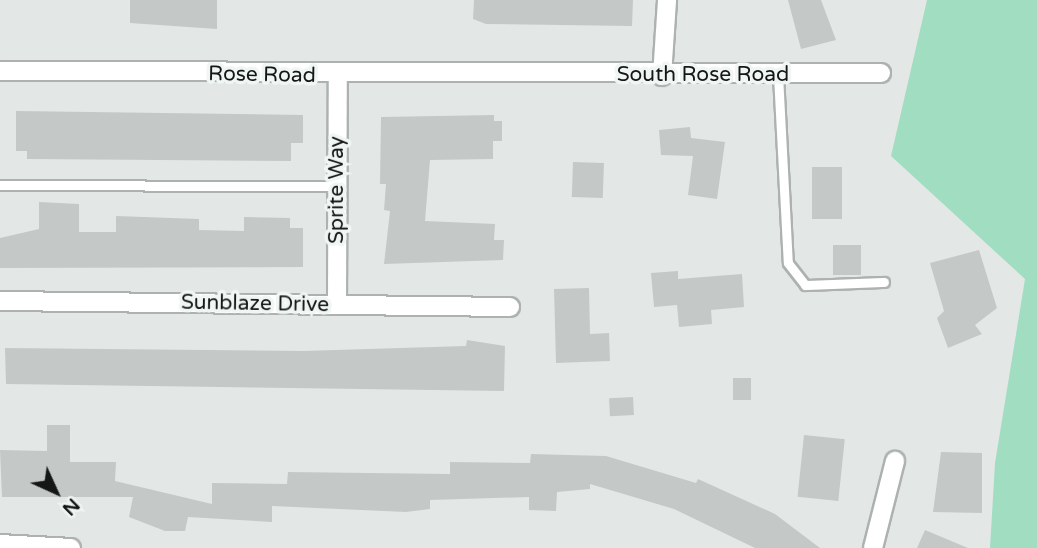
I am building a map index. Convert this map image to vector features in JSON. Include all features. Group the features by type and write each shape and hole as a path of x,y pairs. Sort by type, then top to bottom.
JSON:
{"street":[{"path":"662,76 667,0"},
{"name":"Rose Road","path":"0,71 524,75"},
{"name":"South Rose Road","path":"524,75 881,74"},
{"name":"Sprite Way","path":"337,305 338,75"},
{"name":"Sunblaze Drive","path":"0,301 510,307"},
{"path":"873,548 895,461"},
{"path":"0,544 71,548"}],"lane":[{"path":"778,75 788,263 805,285 884,282"},
{"path":"0,185 338,186"}],"green space":[{"path":"927,0 1037,0 1037,548 990,548 995,463 1025,279 891,156"}],"building":[{"path":"130,0 217,0 217,29 130,23"},
{"path":"474,0 633,0 632,26 486,24 473,19"},
{"path":"788,0 821,0 836,40 801,49"},
{"path":"16,111 303,115 303,143 291,143 291,161 27,159 27,151 16,151"},
{"path":"494,115 494,121 502,121 502,141 493,141 493,159 430,160 425,221 495,224 494,240 504,240 503,260 384,264 390,211 384,210 386,184 380,184 381,117"},
{"path":"690,127 691,138 725,142 717,199 688,195 693,156 661,155 659,130"},
{"path":"573,162 604,163 603,198 572,197"},
{"path":"812,167 842,167 842,219 812,219"},
{"path":"39,202 79,204 79,232 116,232 116,216 199,219 199,230 244,231 244,217 290,218 290,228 303,228 303,267 0,268 0,238 39,229"},
{"path":"833,245 861,245 861,275 833,275"},
{"path":"979,250 997,308 975,325 982,334 948,348 937,318 944,311 930,263"},
{"path":"678,271 678,279 742,274 744,307 711,310 712,324 679,327 677,305 654,307 651,273"},
{"path":"589,288 590,334 609,333 610,361 556,363 554,289"},
{"path":"467,340 505,346 504,391 6,384 5,348 303,351 466,346"},
{"path":"733,378 751,378 751,400 733,400"},
{"path":"633,397 634,415 610,416 609,398"},
{"path":"47,425 70,425 70,462 116,462 115,481 212,504 212,483 287,484 288,472 450,474 450,462 530,463 531,454 606,456 696,483 698,479 775,514 820,548 755,548 674,509 590,484 590,489 557,492 556,511 529,510 529,497 430,500 430,509 406,512 272,506 272,522 188,517 185,531 165,531 129,517 133,497 2,497 0,450 47,451"},
{"path":"804,435 845,439 838,501 798,497"},
{"path":"941,452 982,453 982,513 933,512"},
{"path":"925,530 968,548 917,548"}]}
